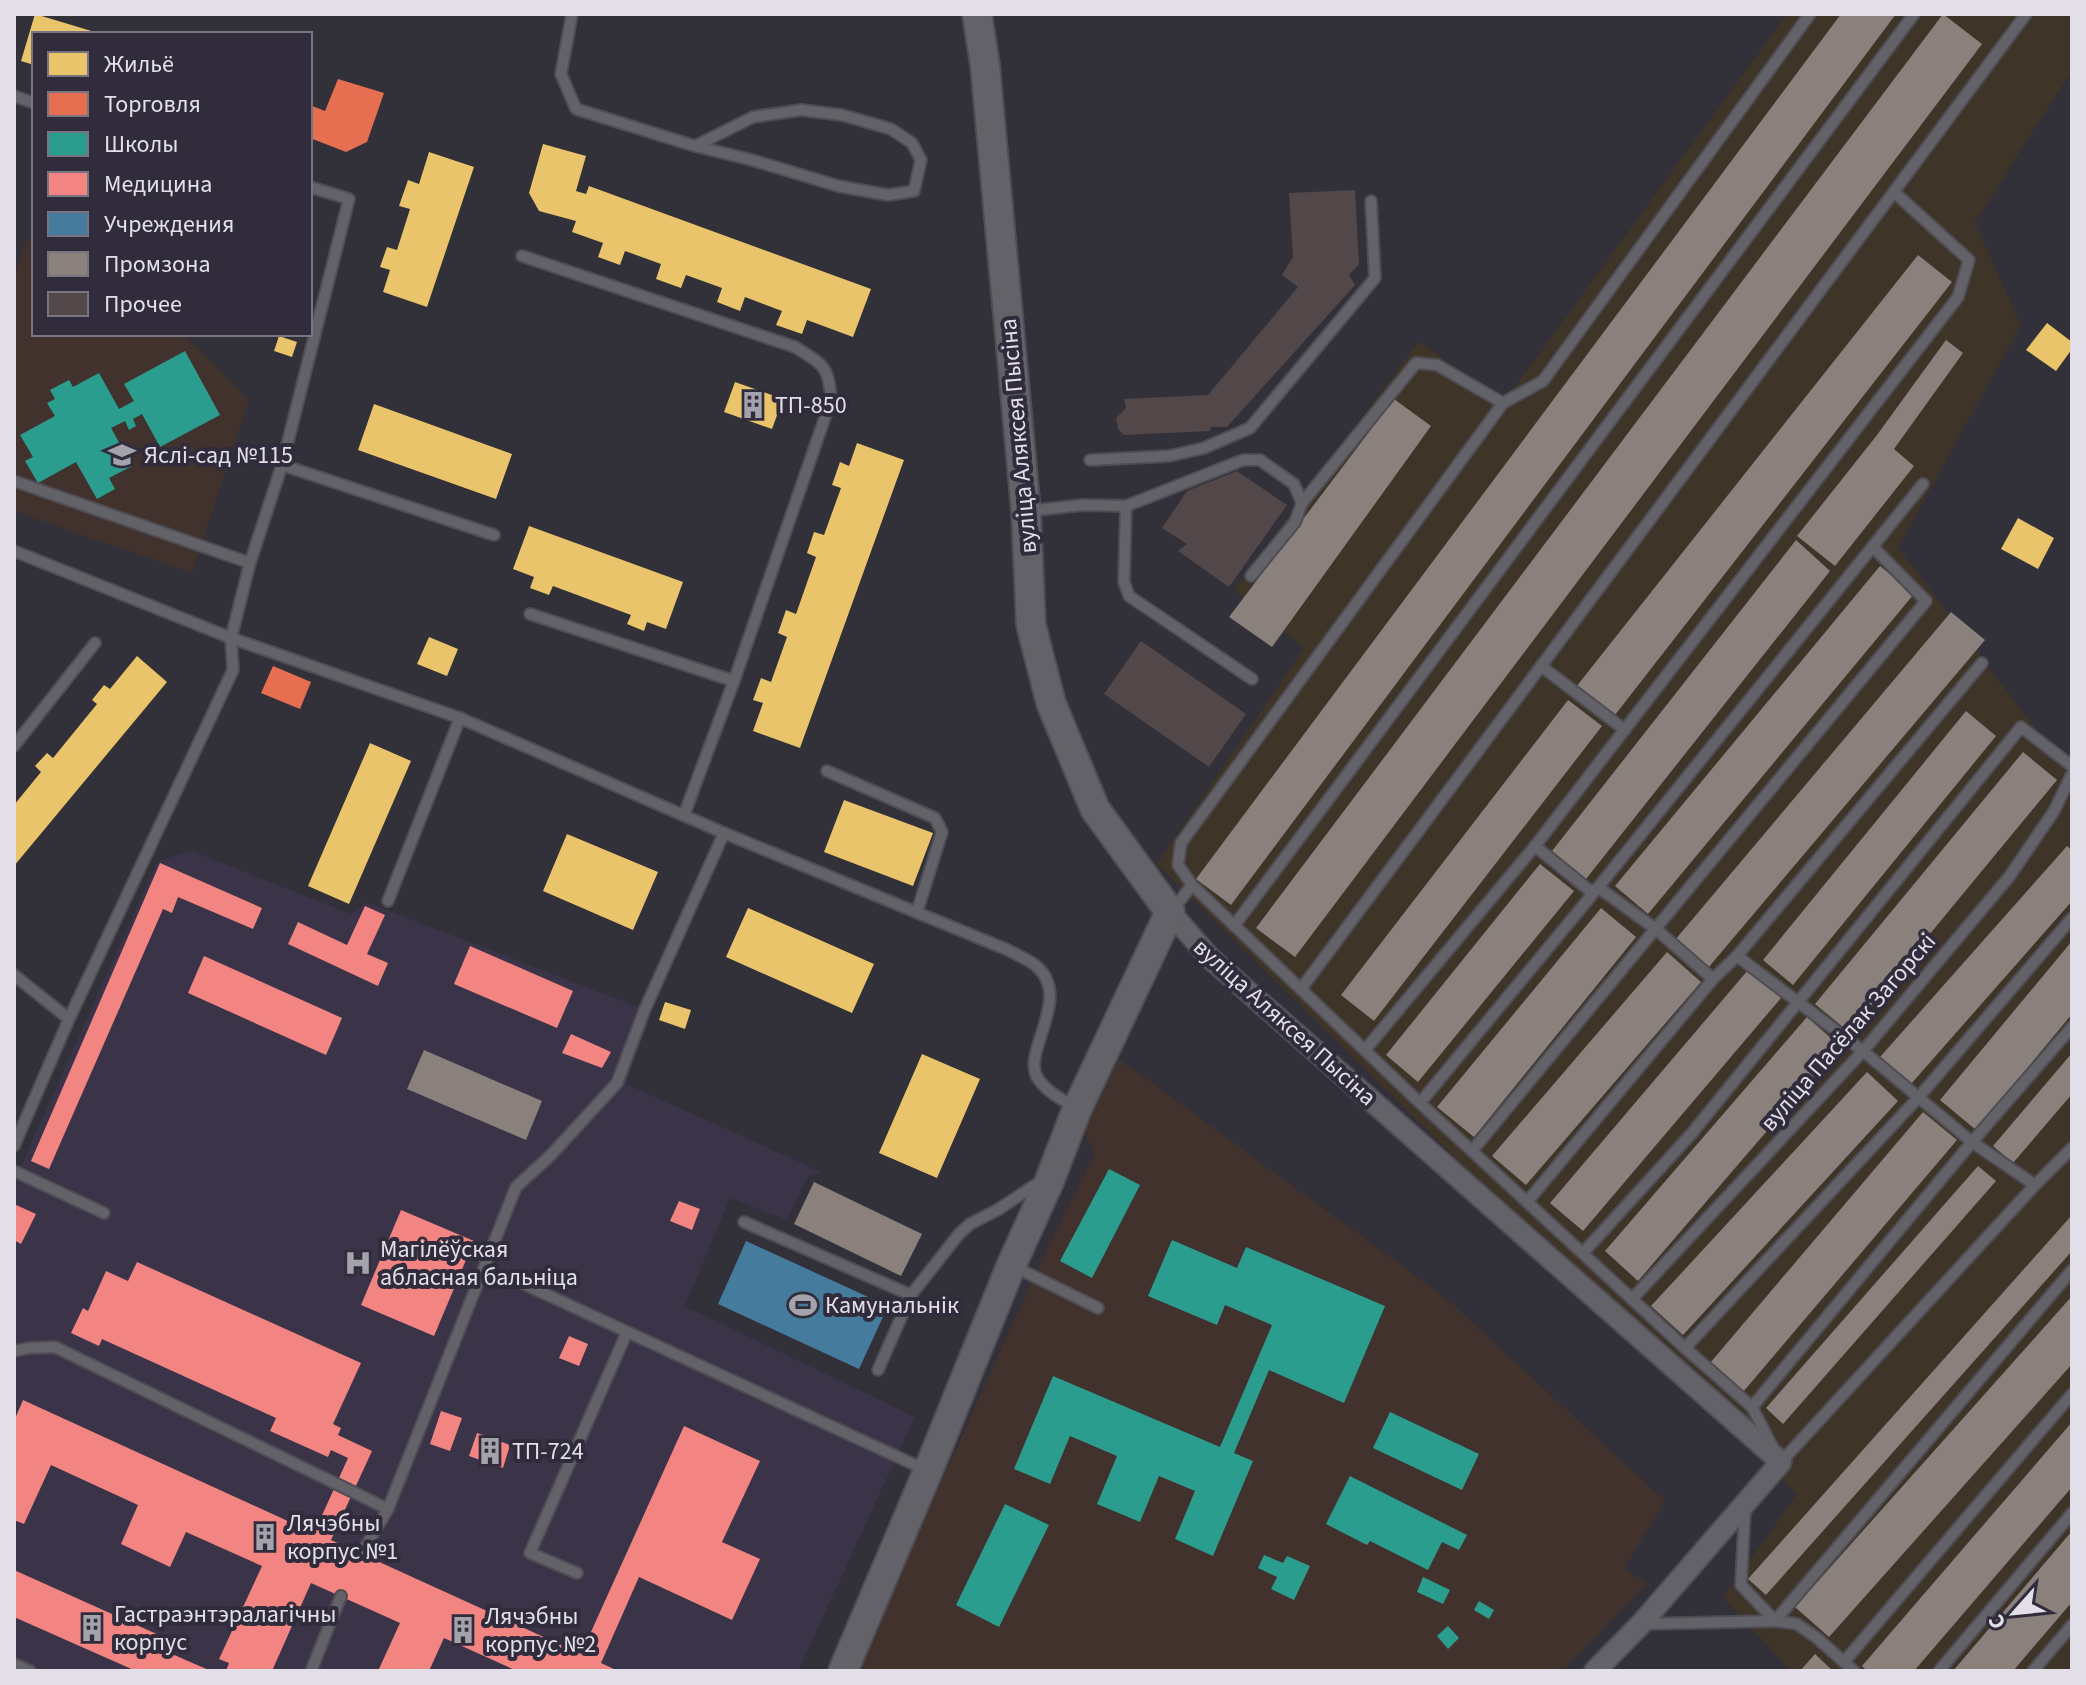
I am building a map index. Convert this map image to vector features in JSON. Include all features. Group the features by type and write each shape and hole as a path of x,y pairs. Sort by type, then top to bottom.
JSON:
{"main road":[{"name":"вуліца Аляксея Пысіна","path":"977,14 985,65 1026,511 1031,625 1051,703 1095,809 1170,912"},
{"path":"843,1671 1077,1109 1170,912"}],"street":[{"name":"вуліца Аляксея Пысіна","path":"1170,912 1210,958 1781,1462"},
{"path":"1595,1671 1641,1624 1781,1462"}],"lane":[{"path":"572,14 561,74 576,109 695,146 838,186 888,195 914,191 921,160 912,143 891,129 842,115 801,110 753,117 695,146"},
{"path":"1810,14 1543,381 1503,403 1181,843 1178,865 1192,885 1420,1103 1752,1407 1781,1462 2072,1148"},
{"path":"1234,926 1914,14"},
{"path":"1301,989 2026,14"},
{"path":"14,1146 69,1019 233,670 231,638 250,563 282,465 349,199 312,188"},
{"path":"1365,1050 1535,846 1958,297 1969,260 1894,192"},
{"path":"1090,460 1169,456 1204,448 1250,428 1375,278 1371,201"},
{"path":"522,256 795,347 817,361 829,376 831,400 684,815"},
{"path":"1251,576 1295,522 1302,503 1416,363 1437,365 1503,403"},
{"path":"1026,511 1082,505 1126,506 1243,460 1260,460 1294,484 1302,503"},
{"path":"282,465 494,535"},
{"path":"14,481 250,563"},
{"path":"1420,1103 1923,484"},
{"path":"1126,506 1124,582 1129,596 1252,679"},
{"path":"1472,1151 1926,601 1873,547"},
{"path":"14,551 231,638 460,718 724,833 1008,950 1037,966 1049,985 1048,1018 1033,1067 1037,1078 1077,1109"},
{"path":"530,614 734,681"},
{"path":"14,746 95,643"},
{"path":"1527,1202 1982,663"},
{"path":"1541,666 1625,730"},
{"path":"388,901 460,718"},
{"path":"1583,1253 1692,1133 2021,727 2072,766"},
{"path":"827,771 935,818 942,832 917,912"},
{"name":"вуліца Пасёлак Загорскі","path":"1632,1299 1863,1051 2009,877 2054,811 2072,774"},
{"path":"361,1554 388,1509 516,1187 551,1155 617,1083 645,1009 724,833"},
{"path":"1535,846 1589,890 1602,890 1657,930 1713,979"},
{"path":"1170,912 1192,885"},
{"path":"1685,1348 1918,1098 2072,918"},
{"path":"1737,956 1863,1051 1972,1142 2035,1185"},
{"path":"14,975 69,1019"},
{"path":"1752,1407 1972,1142 2072,1027"},
{"path":"14,1171 104,1213"},
{"path":"878,1370 911,1295 959,1234 1052,1173"},
{"path":"744,1222 911,1295"},
{"path":"1011,1266 1098,1308"},
{"path":"1775,1621 2072,1270"},
{"path":"515,1280 928,1471"},
{"path":"577,1573 530,1553 627,1332"},
{"path":"14,1351 55,1347 388,1509"},
{"path":"1844,1662 2072,1394"},
{"path":"1745,1505 1741,1585 1775,1621"},
{"path":"1939,1671 2072,1513"},
{"path":"311,1671 341,1596"},
{"path":"1641,1624 1775,1621 1797,1624 1854,1671"},
{"path":"2033,1671 2072,1625"},
{"path":"14,1664 30,1671"}],"shaded area":[{"path":"1787,14 2072,14 2072,70 1975,223 2021,325 1898,547 2072,777 2072,1671 1791,1671 1723,1598 1797,1494 1157,864 1304,648 1234,590 1419,341 1503,403"},
{"name":"Яслі-сад №115","path":"32,236 32,336 186,336 249,400 192,573 14,511 14,277 27,239"},
{"name":"Магілёўская абласная бальніца","path":"190,850 351,914 366,902 651,1012 626,1084 824,1173 808,1176 787,1220 730,1198 685,1306 915,1417 798,1671 14,1671 14,1182 157,862"},
{"path":"1119,1059 1446,1298 1665,1501 1624,1569 1648,1584 1562,1671 856,1671 1034,1276 1095,1154 1083,1131"}],"building: Жильё":[{"path":"35,14 95,32 32,32 32,64 21,61"},
{"path":"543,144 586,156 576,191 586,194 589,186 871,289 853,337 807,320 802,334 776,325 782,311 745,297 740,311 717,302 722,288 686,275 681,288 656,279 661,264 625,251 620,265 598,257 603,243 572,232 576,221 539,211 529,193"},
{"path":"429,152 474,167 427,307 383,292 390,270 380,267 387,247 397,250 410,209 399,206 408,180 419,184"},
{"path":"2047,323 2072,342 2072,349 2056,371 2026,350"},
{"path":"279,336 297,342 292,357 274,351"},
{"name":"ТП-850","path":"735,382 783,399 772,429 724,412"},
{"path":"374,404 512,454 496,499 358,450"},
{"path":"857,443 904,460 800,748 753,731 763,703 753,700 761,678 771,682 787,637 778,633 786,610 796,614 816,557 807,553 814,532 824,535 841,488 832,485 840,462 849,466"},
{"path":"2018,518 2054,538 2038,569 2001,549"},
{"path":"529,526 683,582 666,629 647,622 644,631 627,624 631,615 553,586 549,595 530,588 534,577 513,569"},
{"path":"429,637 458,649 447,676 417,664"},
{"path":"137,656 167,682 14,866 14,805 41,772 35,766 47,753 53,758 97,704 92,700 104,685 110,689"},
{"path":"370,743 411,761 349,904 308,886"},
{"path":"844,800 933,833 913,886 824,852"},
{"path":"567,834 658,872 633,930 543,891"},
{"path":"748,908 874,964 852,1013 726,957"},
{"path":"665,1002 691,1010 685,1029 659,1020"},
{"path":"922,1054 980,1079 937,1178 879,1153"}],"building: Торговля":[{"path":"338,79 384,93 367,142 346,152 312,139 312,106 325,111"},
{"path":"273,666 311,682 300,709 261,693"}],"building: Школы":[{"path":"185,351 220,415 160,447 142,414 133,419 136,426 129,430 125,421 111,428 132,466 109,478 115,489 97,499 76,462 38,483 25,461 33,457 20,435 55,416 47,403 55,399 50,390 69,380 73,387 99,373 119,409 134,401 124,384"},
{"path":"1109,1169 1140,1185 1092,1278 1060,1261"},
{"path":"1172,1240 1237,1268 1246,1247 1385,1306 1344,1403 1269,1370 1234,1453 1253,1461 1213,1556 1175,1539 1195,1491 1159,1476 1140,1522 1097,1504 1117,1456 1070,1436 1050,1484 1014,1469 1053,1376 1220,1447 1272,1325 1225,1305 1217,1325 1148,1296"},
{"path":"1390,1412 1479,1454 1462,1490 1373,1448"},
{"path":"1350,1476 1467,1535 1459,1550 1442,1542 1428,1570 1370,1541 1367,1545 1326,1524"},
{"path":"1005,1504 1049,1525 999,1627 956,1605"},
{"path":"1264,1555 1283,1563 1287,1556 1310,1566 1294,1600 1271,1589 1277,1577 1258,1568"},
{"path":"1423,1577 1450,1590 1443,1604 1417,1592"},
{"path":"1479,1601 1494,1610 1489,1619 1474,1610"},
{"path":"1448,1626 1459,1638 1448,1649 1437,1636"}],"building: Медицина":[{"path":"160,863 262,908 253,929 178,897 172,913 163,909 49,1169 31,1161"},
{"path":"365,906 385,915 367,954 388,963 378,986 288,944 298,922 347,945"},
{"path":"470,946 573,991 557,1028 454,984"},
{"path":"204,956 342,1018 326,1055 188,993"},
{"path":"571,1034 611,1052 602,1068 562,1053"},
{"path":"679,1201 700,1209 692,1230 670,1221"},
{"path":"14,1204 36,1214 21,1244 14,1240"},
{"path":"401,1210 474,1241 434,1336 361,1305"},
{"path":"137,1262 361,1363 333,1424 341,1428 338,1435 372,1451 331,1540 581,1654 684,1426 760,1461 722,1542 760,1559 732,1620 639,1577 601,1663 618,1671 517,1671 444,1638 429,1671 378,1671 400,1623 311,1583 272,1671 226,1671 229,1663 219,1659 262,1566 186,1532 170,1567 121,1544 138,1505 51,1465 24,1524 14,1520 14,1421 23,1400 314,1533 348,1458 331,1450 328,1457 270,1431 276,1418 102,1339 99,1346 71,1333 83,1308 88,1311 106,1271 128,1281"},
{"path":"569,1336 588,1344 579,1366 559,1358"},
{"path":"441,1411 462,1418 450,1451 430,1444"},
{"name":"ТП-724","path":"477,1433 510,1445 503,1468 469,1456"},
{"name":"Гастраэнтэралагічны корпус","path":"14,1570 170,1640 165,1651 211,1671 136,1671 14,1617"}],"building: Учреждения":[{"name":"Камунальнік","path":"746,1241 888,1306 859,1369 718,1304"}],"building: Промзона":[{"path":"1841,14 1896,14 1231,905 1196,879"},
{"path":"1943,14 1982,44 1295,957 1256,928"},
{"path":"1918,255 1952,282 1615,715 1576,687"},
{"path":"1946,340 1963,353 1894,449 1914,466 1835,566 1797,536 1877,435"},
{"path":"1394,399 1431,426 1272,647 1229,617"},
{"path":"1796,540 1830,571 1586,879 1552,851"},
{"path":"1880,566 1914,594 1648,914 1615,886"},
{"path":"1951,612 1985,640 1708,968 1675,940"},
{"path":"1568,700 1602,726 1374,1021 1341,995"},
{"path":"1966,711 1996,736 1793,985 1763,960"},
{"path":"2023,752 2057,780 1849,1032 1815,1004"},
{"path":"2067,846 2072,850 2072,901 1911,1084 1880,1057"},
{"path":"1540,864 1574,891 1418,1082 1386,1055"},
{"path":"1601,908 1636,937 1474,1137 1437,1107"},
{"path":"2072,941 2072,1014 1976,1130 1940,1100"},
{"path":"1667,952 1701,982 1526,1185 1492,1156"},
{"path":"1748,970 1781,998 1583,1231 1550,1203"},
{"path":"1807,1017 1840,1046 1638,1281 1605,1251"},
{"path":"424,1050 542,1101 526,1140 407,1089"},
{"path":"2072,1053 2072,1094 2013,1163 1993,1146"},
{"path":"1867,1072 1898,1101 1683,1335 1651,1306"},
{"path":"1923,1112 1957,1140 1743,1392 1710,1363"},
{"path":"1978,1166 1996,1181 1783,1424 1766,1408"},
{"path":"814,1182 922,1234 901,1276 794,1224"},
{"path":"2072,1215 2072,1251 1766,1595 1748,1579"},
{"path":"2072,1296 2072,1364 1829,1637 1795,1607"},
{"path":"2072,1422 2072,1487 1914,1671 1867,1671 1862,1666"},
{"path":"2072,1531 2072,1602 2013,1671 1953,1671"},
{"path":"1815,1654 1833,1671 1800,1671"}],"building: Прочее":[{"path":"1355,190 1359,264 1349,275 1355,285 1227,427 1211,427 1210,431 1124,435 1118,429 1116,418 1126,408 1124,399 1208,395 1298,287 1282,275 1293,257 1289,193"},
{"path":"1237,471 1287,505 1229,587 1178,551 1187,544 1162,528 1187,491"},
{"path":"1141,641 1246,714 1209,767 1104,694"}],"place":[{"name":"ТП-850","path":"753,405"},
{"name":"Яслі-сад №115","path":"122,455"},
{"name":"Магілёўская абласная бальніца","path":"358,1263"},
{"name":"Камунальнік","path":"803,1305"},
{"name":"ТП-724","path":"490,1451"},
{"name":"Лячэбны корпус №1","path":"265,1537"},
{"name":"Гастраэнтэралагічны корпус","path":"92,1628"},
{"name":"Лячэбны корпус №2","path":"463,1630"}]}
